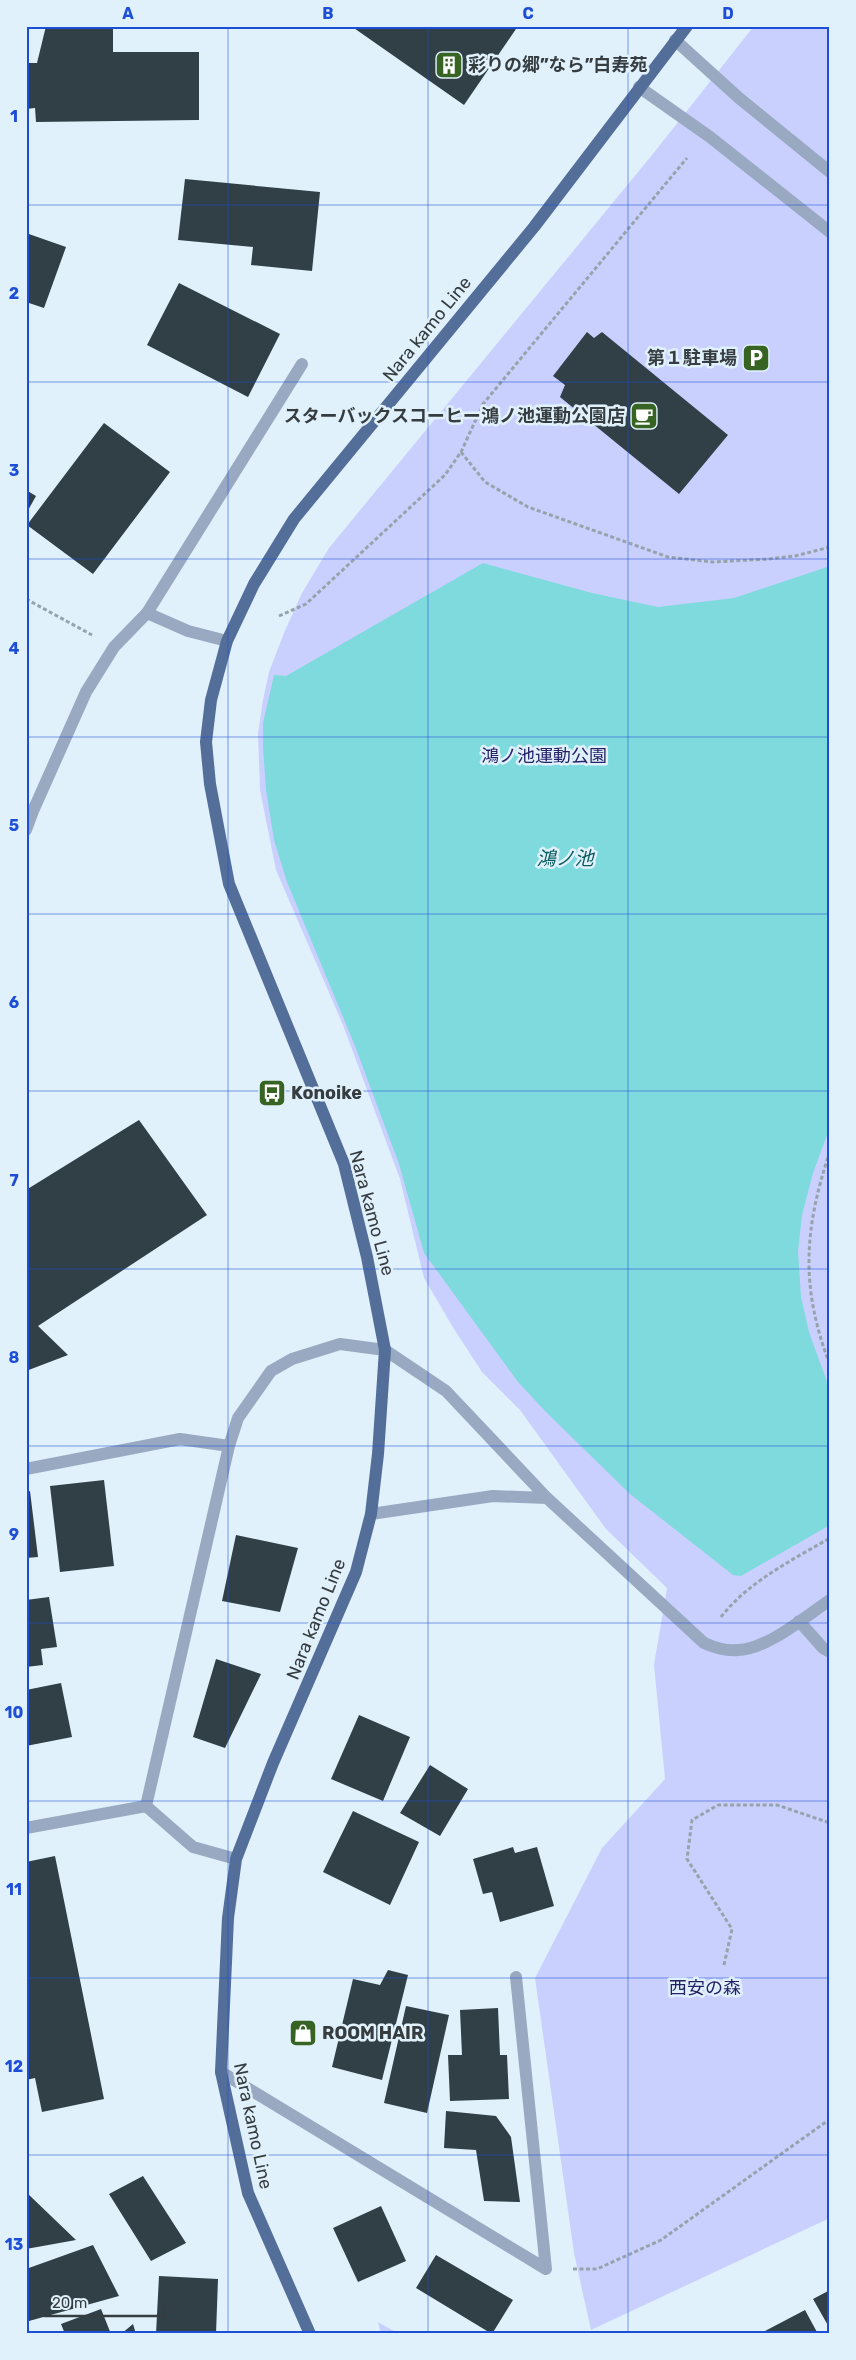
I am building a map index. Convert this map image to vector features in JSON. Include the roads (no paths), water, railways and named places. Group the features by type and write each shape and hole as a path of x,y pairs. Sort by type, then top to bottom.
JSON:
{"main road":[{"name":"Nara kamo Line","path":"310,2334 248,2193 221,2072 228,1918 236,1859 273,1763 356,1572 371,1514 378,1454 385,1350 367,1257 344,1164 229,884 215,818 206,742 211,700 227,641 254,584 294,519 534,227 687,26"}],"street":[{"path":"675,40 739,98 830,172"},
{"path":"640,88 710,137 830,232"},
{"path":"26,830 86,692 114,646 147,613 302,364"},
{"path":"147,613 188,631 227,641"},
{"path":"146,1806 229,1446 238,1418 272,1371 292,1359 340,1344 385,1350 446,1391 547,1498 704,1643 721,1650 740,1650 761,1644 830,1600"},
{"path":"26,1469 180,1439 229,1446"},
{"path":"371,1514 493,1496 547,1498"},
{"path":"799,1621 823,1648 830,1652"},
{"path":"26,1828 146,1806"},
{"path":"146,1806 194,1847 236,1859"},
{"path":"221,2072 546,2269 516,1977"}],"water":[{"name":"鴻ノ池","path":"483,563 592,593 658,607 734,598 830,566 830,1127 813,1173 802,1215 798,1251 801,1297 809,1332 830,1390 830,1525 741,1576 733,1575 630,1494 547,1413 518,1382 424,1253 399,1164 355,1046 287,882 274,840 266,790 263,723 274,675 286,676"}],"place":[{"name":"彩りの郷”なら”白寿苑","path":"449,65"},
{"name":"第１駐車場","path":"756,358"},
{"name":"スターバックスコーヒー鴻ノ池運動公園店","path":"644,416"},
{"name":"Konoike","path":"272,1093"},
{"name":"ROOM HAIR","path":"303,2033"}],"park label":[{"name":"鴻ノ池運動公園","path":"544,756"},
{"name":"西安の森","path":"705,1988"}]}
